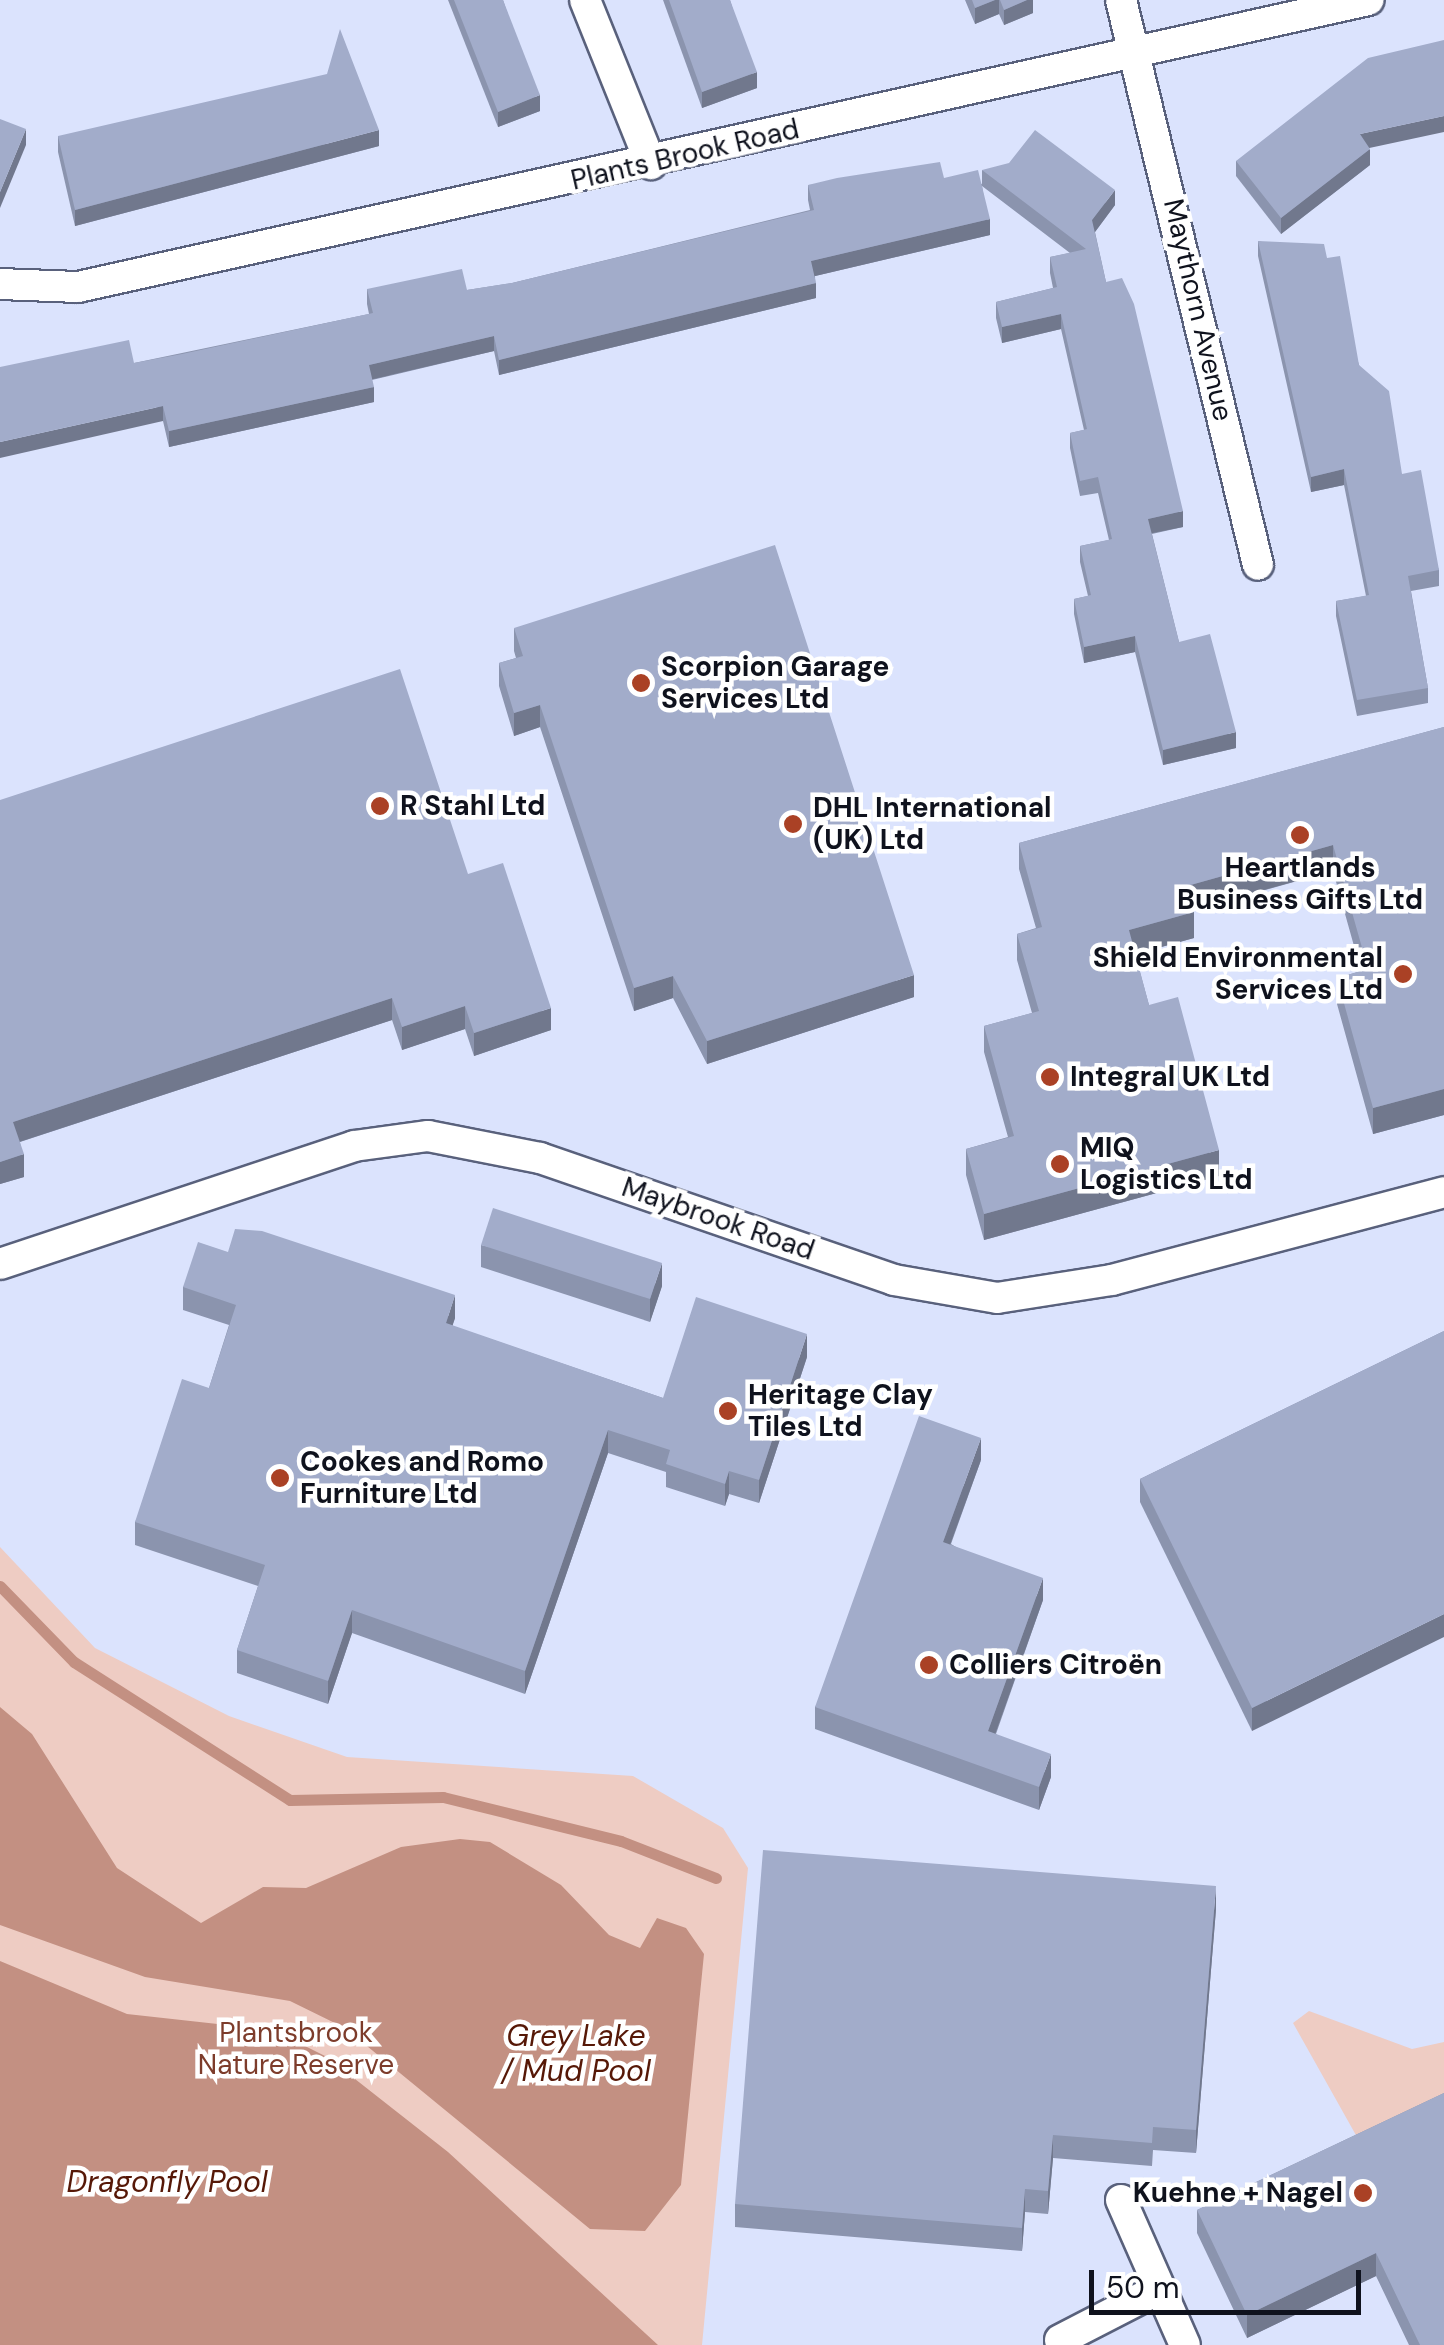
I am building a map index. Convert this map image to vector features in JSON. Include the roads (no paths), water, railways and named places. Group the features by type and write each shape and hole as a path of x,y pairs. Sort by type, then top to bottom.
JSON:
{"street":[{"path":"585,0 651,164"},
{"name":"Maythorn Avenue","path":"1121,0 1138,54 1258,566"},
{"name":"Plants Brook Road","path":"0,284 78,286 651,164 1368,0"},
{"name":"Maybrook Road","path":"0,1264 354,1146 428,1136 540,1158 894,1280 997,1298 1112,1280 1444,1192"},
{"path":"1121,2200 1185,2345"},
{"path":"1060,2340 1159,2289"}],"water":[{"name":"Grey Lake / Mud Pool","path":"0,1707 32,1734 117,1868 201,1923 263,1887 306,1888 401,1847 460,1839 490,1842 561,1885 609,1935 640,1948 657,1918 686,1928 704,1954 681,2185 645,2231 590,2229 345,2028 290,2001 145,1977 0,1925"},
{"name":"Dragonfly Pool","path":"0,1961 127,2014 273,2030 327,2057 448,2152 658,2345 0,2345"}],"waterway":[{"path":"0,1586 74,1662 290,1800 443,1797 621,1841 716,1878"}],"place":[{"name":"Scorpion Garage Services Ltd","path":"641,683"},
{"name":"R Stahl Ltd","path":"380,806"},
{"name":"DHL International (UK) Ltd","path":"793,824"},
{"name":"Heartlands Business Gifts Ltd","path":"1300,835"},
{"name":"Shield Environmental Services Ltd","path":"1403,974"},
{"name":"Integral UK Ltd","path":"1050,1077"},
{"name":"MIQ Logistics Ltd","path":"1060,1164"},
{"name":"Heritage Clay Tiles Ltd","path":"728,1411"},
{"name":"Cookes and Romo Furniture Ltd","path":"280,1478"},
{"name":"Colliers Citroën","path":"929,1665"},
{"name":"Kuehne + Nagel","path":"1363,2193"}],"park label":[{"name":"Plantsbrook Nature Reserve","path":"296,2049"}]}
